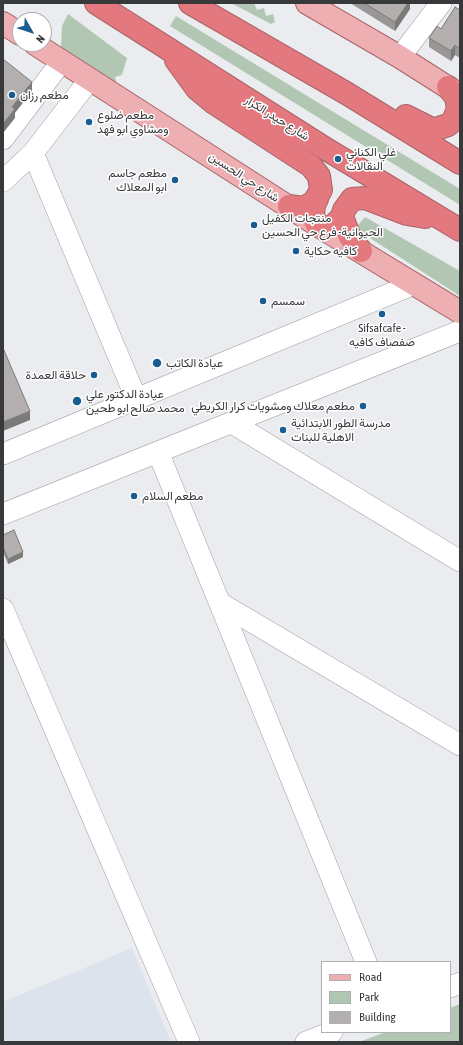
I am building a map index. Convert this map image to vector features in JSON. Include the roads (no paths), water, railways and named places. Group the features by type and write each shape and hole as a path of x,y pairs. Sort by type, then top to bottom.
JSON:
{"highway":[{"name":"شارع حيدر الكرار","path":"96,3 326,149 453,226"},
{"path":"190,3 346,93 460,163"},
{"path":"170,51 197,89 214,103 311,166 319,176 321,184 321,190 314,205 313,216 317,225 324,228 333,226 342,217 348,203 356,198 365,198 407,214 453,226"},
{"path":"346,93 382,104 430,128 442,128 456,117 458,103 454,91"},
{"path":"289,206 303,208 309,206 317,199"},
{"path":"342,217 347,231 361,251"}],"main road":[{"path":"307,3 400,57 454,91"},
{"path":"3,24 12,29"},
{"name":"شارع حي الحسين","path":"48,52 317,225 460,312"}],"street":[{"path":"400,57 442,3"},
{"path":"3,139 62,61"},
{"path":"3,181 33,153 90,79"},
{"path":"33,153 136,398"},
{"path":"3,454 414,284"},
{"path":"3,514 460,331"},
{"path":"232,423 460,561"},
{"path":"158,452 366,961"},
{"path":"220,603 460,745"},
{"path":"3,609 189,1042"},
{"path":"306,1042 329,1033"}],"place":[{"name":"مطعم رزان","path":"12,95"},
{"name":"مطعم ضلوع ومشاوي ابو فهد","path":"89,122"},
{"name":"غلي الكناني النقالات","path":"338,159"},
{"name":"مطعم جاسم ابو المعلاك","path":"175,180"},
{"name":"منتجات الكفيل الحيوانية- فرع حي الحسين","path":"254,225"},
{"name":"كافيه حكاية","path":"296,251"},
{"name":"سمسم","path":"263,301"},
{"name":"Sifsafcafe - صفصاف كافيه","path":"382,314"},
{"name":"عيادة الكاتب","path":"157,363"},
{"name":"حلاقة العمدة","path":"94,375"},
{"name":"عيادة الدكتور علي محمد صالح ابو طحين","path":"77,401"},
{"name":"مطعم معلاك ومشويات كرار الكريطي","path":"363,406"},
{"name":"مدرسة الطور الابتدائية الاهلية للبنات","path":"283,430"},
{"name":"مطعم السلام","path":"134,496"}]}
